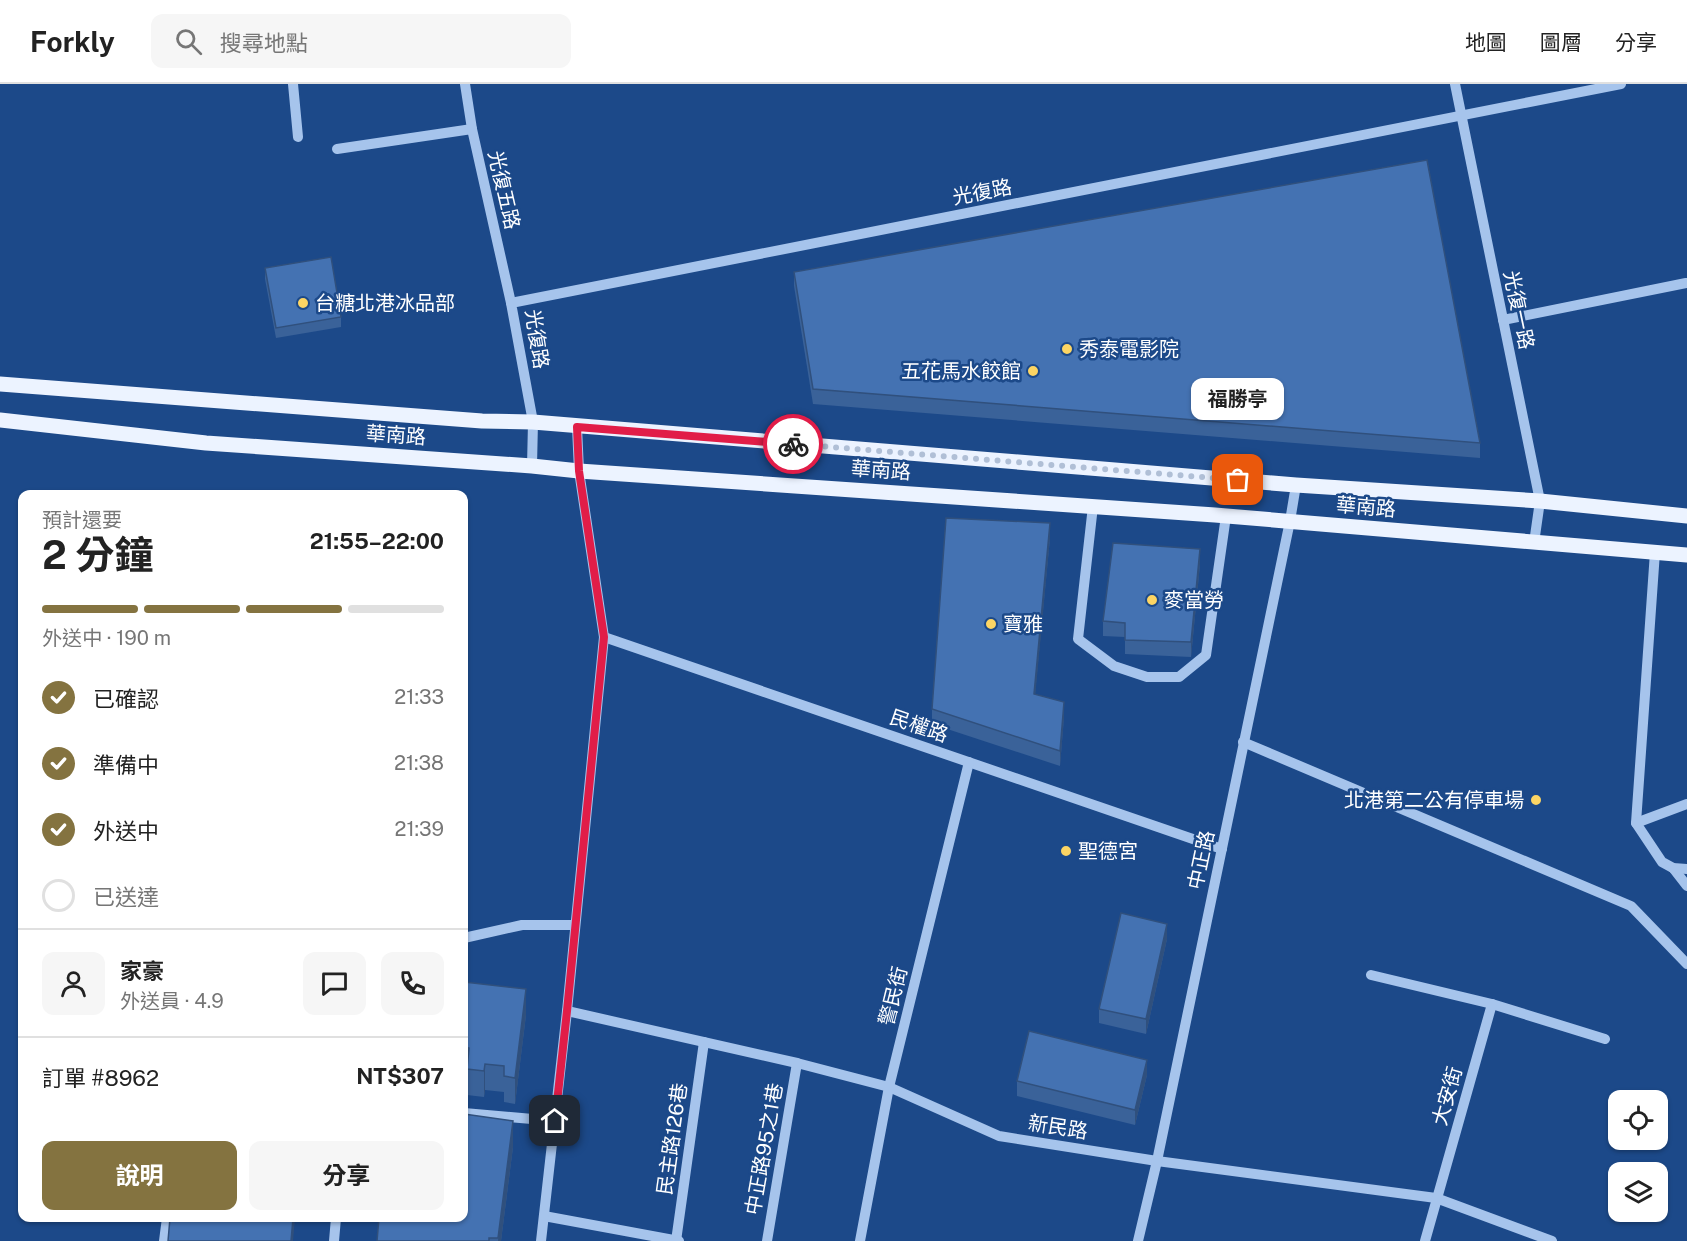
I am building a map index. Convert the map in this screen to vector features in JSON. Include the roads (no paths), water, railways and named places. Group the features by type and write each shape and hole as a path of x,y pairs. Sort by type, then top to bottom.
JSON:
{"main road":[{"name":"華南路","path":"0,384 483,421 533,422 1296,484 1540,501 1687,516"},
{"name":"華南路","path":"0,420 206,443 1226,516 1687,555"}],"street":[{"path":"293,84 298,137"},
{"name":"光復五路","path":"465,84 472,129 511,303"},
{"name":"光復一路","path":"1455,84 1540,501 1534,543"},
{"name":"光復路","path":"532,466 533,422 511,303 1621,84"},
{"path":"337,149 472,129"},
{"path":"1503,320 1686,283"},
{"path":"542,1241 604,637 579,471 577,427"},
{"name":"中正路","path":"1138,1241 1222,849 1296,484"},
{"path":"1093,506 1078,639 1114,666 1147,677 1179,677 1206,655 1226,516"},
{"path":"1655,552 1636,823 1662,862 1673,868 1687,886"},
{"name":"民權路","path":"604,637 1222,849"},
{"path":"1243,742 1631,906 1687,964"},
{"name":"警民街","path":"861,1241 889,1087 969,762"},
{"path":"1636,823 1687,804"},
{"path":"1673,868 1687,869"},
{"path":"468,937 522,925 575,925"},
{"path":"1371,975 1492,1004 1605,1039"},
{"name":"大安街","path":"1425,1241 1492,1004"},
{"name":"新民路","path":"567,1011 797,1063 889,1087 999,1136 1156,1161 1436,1198 1552,1241"},
{"name":"民主路126巷","path":"678,1241 704,1042"},
{"name":"中正路95之1巷","path":"767,1241 797,1063"},
{"path":"468,1113 555,1121"},
{"path":"544,1216 678,1241"},
{"path":"164,1241 166,1222"},
{"path":"334,1241 336,1222"}],"place":[{"name":"台糖北港冰品部","path":"303,303"},
{"name":"秀泰電影院","path":"1067,349"},
{"name":"五花馬水餃館","path":"1033,371"},
{"name":"福勝亭","path":"1238,480"},
{"name":"麥當勞","path":"1152,600"},
{"name":"寶雅","path":"991,624"},
{"name":"北港第二公有停車場","path":"1536,800"},
{"name":"聖德宮","path":"1066,851"}]}
